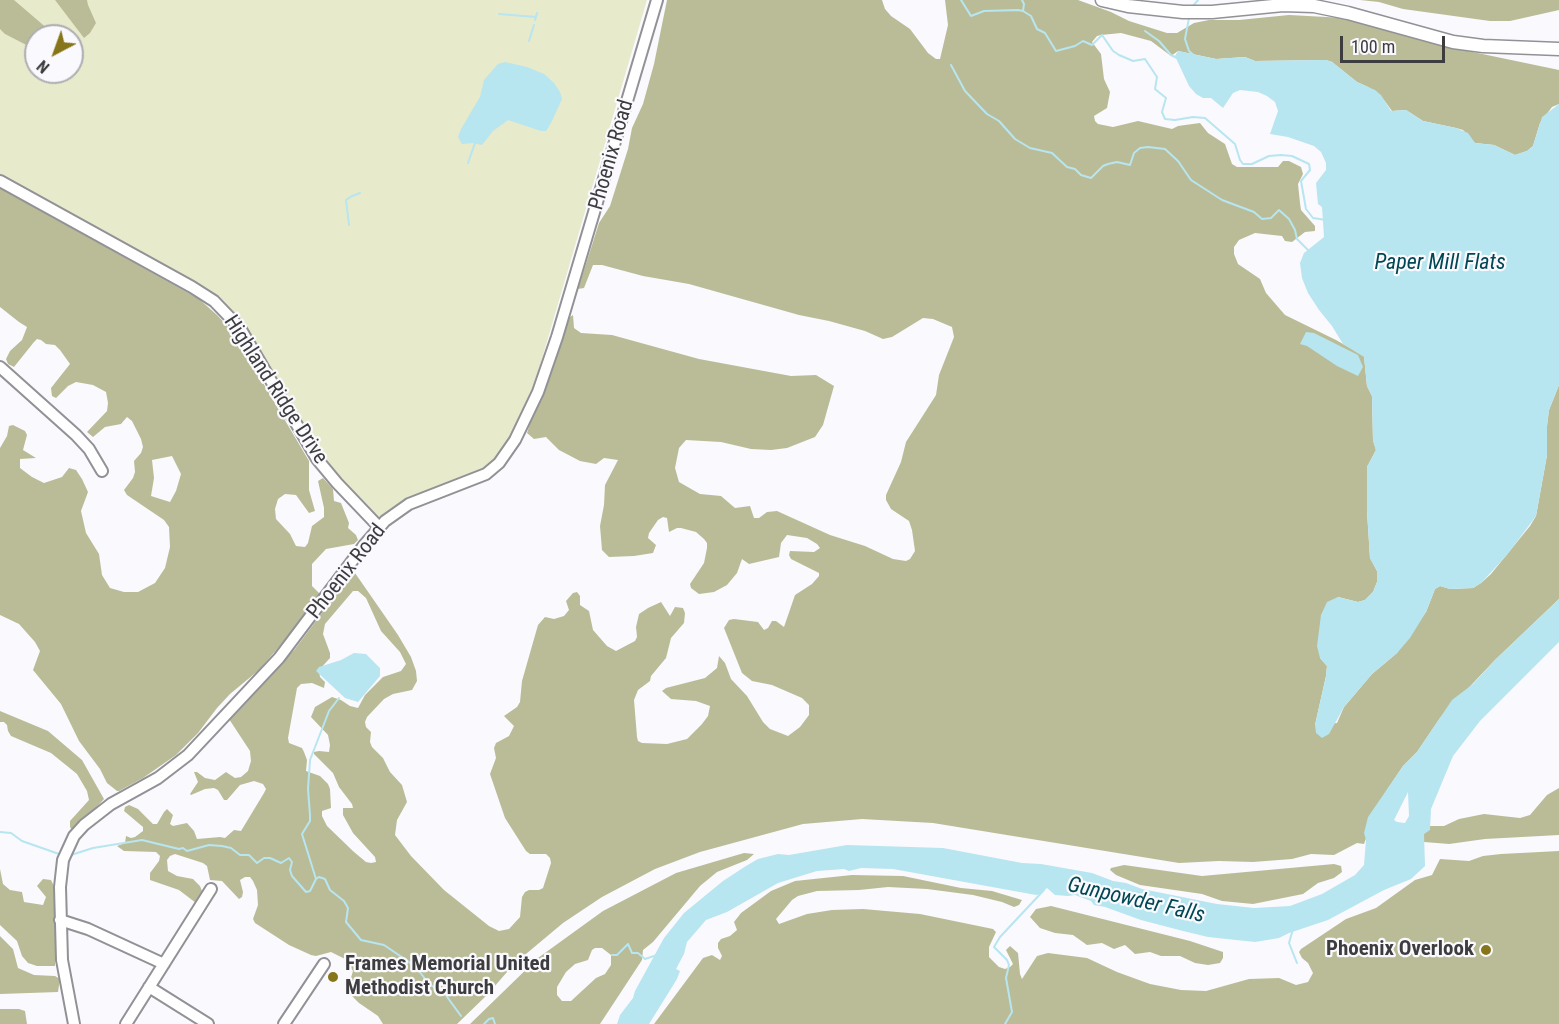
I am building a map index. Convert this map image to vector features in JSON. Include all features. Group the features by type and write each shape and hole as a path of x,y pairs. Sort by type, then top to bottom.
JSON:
{"main road":[{"path":"1102,0 1128,6 1183,12 1212,12 1283,5 1314,6 1453,42 1483,46 1559,49"}],"street":[{"name":"Phoenix Road","path":"74,1024 63,970 60,920 62,868 66,852 74,836 111,804 158,778 188,755 279,658 380,527 392,515 409,504 486,474 503,457 524,424 541,385 568,303 657,0"},
{"name":"Highland Ridge Drive","path":"0,181 214,301 240,328 317,459 351,499 380,527"},
{"path":"0,367 76,435 89,449 102,471"},
{"path":"126,1024 211,889"},
{"path":"60,920 88,929 164,964"},
{"path":"284,1024 324,964"},
{"path":"149,987 208,1024"}],"green space":[{"path":"0,0 647,0 529,403 506,448 491,467 407,500 379,518 340,482 315,448 250,333 235,316 190,281 0,174"},
{"path":"0,0 14,0 42,24 24,24 24,44 0,29"},
{"path":"55,0 87,0 96,23 84,38 84,24 73,24"},
{"path":"667,0 882,0 891,16 910,29 928,53 940,59 948,25 945,0 1078,0 1129,21 1167,33 1177,33 1194,23 1209,20 1239,20 1289,15 1345,18 1444,46 1559,70 1559,104 1552,107 1540,123 1533,146 1515,155 1494,145 1475,143 1463,130 1423,121 1406,110 1392,111 1384,100 1368,87 1326,60 1255,61 1245,57 1216,59 1178,51 1171,56 1151,41 1121,33 1097,36 1092,42 1101,54 1104,79 1110,92 1107,108 1094,116 1098,124 1113,127 1138,121 1172,129 1200,123 1208,133 1225,144 1232,164 1237,167 1278,167 1283,161 1289,161 1301,167 1303,174 1298,184 1301,210 1315,226 1315,231 1305,232 1292,242 1285,241 1282,236 1255,233 1239,240 1234,247 1234,254 1238,264 1260,279 1266,293 1285,315 1364,356 1367,386 1372,396 1373,440 1376,450 1367,467 1367,511 1370,558 1377,571 1377,582 1373,592 1365,600 1358,602 1338,597 1320,658 1327,666 1315,725 1337,723 1344,707 1372,674 1397,653 1426,612 1435,589 1440,586 1450,589 1473,588 1481,583 1530,526 1536,516 1547,455 1549,410 1559,385 1559,599 1495,660 1440,718 1379,802 1364,844 1357,843 1334,855 1311,854 1292,859 1253,862 1179,863 933,823 862,819 803,824 700,852 655,869 602,897 563,923 514,964 457,1024 383,1024 378,1016 359,1003 344,988 350,981 353,971 345,959 331,952 311,955 289,945 255,923 253,919 258,905 257,890 250,877 240,880 243,892 239,899 222,881 210,880 207,866 203,863 175,854 170,856 167,860 168,871 177,876 193,879 200,886 202,891 196,903 179,890 150,880 150,873 159,861 160,856 156,852 124,851 117,846 125,843 126,836 135,837 143,831 143,827 124,811 129,805 138,809 153,824 157,824 167,809 173,815 170,824 173,826 187,823 197,839 225,838 234,830 241,831 266,789 263,784 254,781 240,785 227,800 224,800 214,788 191,795 198,782 194,772 215,780 226,772 235,778 241,777 248,771 251,761 250,751 229,719 295,649 342,586 355,573 398,635 416,671 417,681 412,690 393,694 384,699 365,722 371,732 372,747 383,758 390,772 402,785 407,802 397,820 395,835 411,856 444,890 489,926 499,931 509,929 520,917 522,897 525,892 543,888 551,863 546,854 530,854 526,851 505,818 490,774 496,758 494,748 496,743 509,736 514,726 504,716 520,702 522,681 538,625 545,617 554,619 564,616 569,610 566,601 573,593 577,592 580,596 580,605 589,611 593,630 607,646 616,651 635,641 639,614 648,608 661,602 670,616 675,607 683,608 684,623 671,638 666,658 651,676 650,681 638,690 634,700 638,741 667,744 687,739 702,724 708,716 710,706 696,701 671,699 662,691 705,678 717,668 719,656 725,663 731,679 747,696 770,729 788,736 800,727 809,715 809,705 802,698 772,685 752,681 742,673 724,628 729,620 734,619 758,622 764,630 772,621 784,627 795,595 812,584 819,576 819,573 791,559 790,551 814,552 820,548 817,544 807,538 787,535 781,543 779,557 749,564 742,559 737,573 727,585 714,592 699,594 691,588 690,584 704,563 707,543 696,532 677,528 669,532 667,518 663,517 658,520 649,533 648,538 656,545 653,553 609,557 602,550 600,526 605,485 618,460 604,458 596,464 580,461 559,450 546,437 534,439 527,433 530,423 542,399 563,335 573,315 574,328 581,333 612,335 699,359 791,376 816,375 834,386 823,425 815,437 787,448 771,450 751,449 721,442 686,440 679,448 675,468 679,482 700,494 721,496 735,508 750,506 754,518 759,518 767,512 777,511 830,535 865,546 893,559 906,561 915,551 912,530 909,521 891,509 886,495 901,462 906,442 936,395 939,375 954,337 952,327 933,319 923,318 892,337 883,339 865,331 689,284 643,276 602,265 593,265 584,288 578,289 599,223 610,206 628,149 632,128 643,104","holes":["353,591 358,591 366,598 381,631 400,652 406,664 401,671 383,677 365,695 358,708 332,697 315,707 311,717 328,735 330,745 329,752 319,751 314,754 333,773 339,787 352,804 353,808 343,808 343,815 353,833 375,857 376,862 371,863 366,862 354,852 327,826 322,811 331,808 328,784 320,776 306,771 307,760 302,748 289,743 288,738 297,688 301,684 312,683 324,688 325,682 320,677 319,670 330,658 323,634 325,624"]},
{"path":"1360,0 1559,0 1559,10 1510,21 1490,21 1403,9 1379,2"},
{"path":"0,188 199,299 217,315 233,332 309,461 309,490 315,511 309,513 296,495 285,494 278,499 275,509 276,519 290,534 296,546 305,547 312,526 324,517 318,481 323,478 333,489 334,501 341,503 349,523 348,528 358,540 354,544 326,549 312,564 312,586 320,594 320,599 259,670 230,694 198,733 176,755 143,778 119,791 107,783 100,769 79,741 61,704 33,670 40,651 35,642 19,624 0,615 0,448 7,436 9,426 13,425 25,431 27,435 23,450 36,458 20,459 20,468 32,477 44,483 62,477 69,468 76,470 82,479 88,492 81,511 86,533 99,554 102,575 110,588 124,592 138,592 155,583 165,568 170,547 169,527 164,520 127,495 124,490 133,478 134,461 143,447 132,421 127,417 121,424 105,427 93,437 87,432 107,411 106,392 93,385 76,382 68,386 56,398 52,396 51,388 70,364 55,345 46,344 37,339 14,367 8,364 6,359 10,351 22,340 27,327 0,307","holes":["172,456 181,474 170,502 151,496 154,478 152,460"]},
{"path":"0,711 48,731 82,760 104,799 75,830 70,827 70,821 89,800 87,791 77,774 51,753 11,736 7,725 0,722"},
{"path":"1559,788 1559,835 1485,839 1449,844 1424,842 1424,834 1429,826 1444,826 1459,819 1484,814 1520,818 1530,815 1547,795"},
{"path":"1559,851 1559,1024 654,1024 703,958 712,955 720,960 722,956 718,943 737,930 734,922 741,913 771,891 795,881 852,875 903,876 961,888 992,891 1022,900 1014,907 973,895 927,889 888,887 817,891 792,900 776,919 779,924 807,914 832,910 863,909 920,914 993,929 996,932 989,947 989,957 999,967 1005,969 1010,967 1013,964 1006,950 1010,946 1018,953 1022,979 1037,956 1048,953 1087,958 1150,984 1181,990 1206,991 1249,979 1279,978 1296,985 1308,982 1313,973 1299,952 1301,949 1346,919 1376,908 1415,880 1432,875 1440,859 1469,861 1483,856 1501,854"},
{"path":"744,853 754,854 747,860 717,872 700,886 653,942 643,950 642,960 600,1024 470,1024 538,958 603,911 676,873","holes":["602,948 611,955 611,965 605,974 596,978 571,1001 562,1001 557,995 557,987 566,972 575,964 588,960 592,950"]},
{"path":"1334,864 1341,866 1342,872 1334,878 1318,883 1303,894 1253,904 1222,901 1202,894 1140,885 1110,870 1124,865 1202,876"},
{"path":"0,869 3,884 10,890 22,892 24,902 43,905 46,897 37,886 43,879 51,880 56,902 55,966 37,966 28,963 22,956 17,941 0,925"},
{"path":"1051,906 1190,941 1223,952 1223,958 1220,963 1208,965 1195,963 1180,956 1161,956 1150,952 1135,954 1125,945 1114,949 1102,943 1087,945 1073,935 1040,928 1030,917 1036,909"},
{"path":"0,936 13,949 18,968 34,975 55,976 60,979 58,992 0,994"},
{"path":"0,1009 25,1011 27,1024 0,1024"}],"water":[{"name":"Paper Mill Flats","path":"1178,51 1216,59 1245,57 1255,61 1326,60 1332,62 1357,82 1375,90 1391,111 1406,110 1423,121 1468,133 1475,143 1494,145 1515,155 1533,146 1542,117 1559,104 1559,385 1549,410 1547,455 1536,516 1507,555 1481,583 1473,588 1450,589 1440,586 1435,589 1426,612 1410,638 1397,653 1372,674 1344,707 1329,734 1322,738 1316,733 1315,725 1327,666 1320,658 1317,646 1321,615 1327,602 1338,597 1358,602 1365,600 1373,592 1377,582 1377,571 1370,558 1367,511 1367,467 1376,450 1373,441 1372,396 1367,386 1364,357 1343,344 1319,310 1308,293 1302,278 1300,263 1304,253 1324,237 1322,207 1318,204 1316,183 1326,170 1326,163 1321,152 1314,146 1288,137 1270,134 1278,111 1275,102 1267,96 1258,92 1240,90 1233,93 1223,108 1211,98 1203,98 1196,94 1189,86 1175,56"},
{"path":"505,62 544,74 554,83 562,99 551,123 546,131 541,131 508,120 493,131 482,145 462,144 458,137 480,97 484,80 498,64"},
{"path":"1306,332 1314,333 1358,355 1363,367 1358,376 1300,344"},
{"name":"Gunpowder Falls","path":"1559,599 1559,642 1480,721 1453,756 1431,809 1430,830 1424,834 1425,866 1411,879 1384,890 1328,920 1279,938 1255,942 1208,937 1183,931 1094,905 1091,901 1075,895 1055,895 1047,888 1036,895 893,869 861,868 849,871 844,869 817,871 778,883 727,912 706,920 687,942 676,969 680,971 677,979 649,1024 617,1024 664,938 684,913 723,881 746,866 758,859 778,854 789,855 847,845 943,848 1092,873 1142,889 1217,904 1254,908 1290,906 1322,894 1355,875 1364,865 1366,840 1364,833 1368,817 1403,766 1417,752 1452,700 1473,684","holes":["1408,792 1409,816 1405,823 1394,820"]},
{"path":"354,653 366,654 380,668 380,676 358,702 345,698 316,671 319,667"}],"waterway":[{"path":"961,0 971,16 984,11 1023,11 1031,16 1037,29 1045,33 1056,51 1075,46 1083,41 1092,45 1102,35 1113,51 1119,55 1133,61 1145,59 1157,77 1155,89 1166,98 1162,112 1165,119 1205,118 1235,144 1243,164 1252,164 1269,156 1281,155 1292,156 1309,164 1310,170 1301,181 1306,209 1313,218 1326,220"},
{"path":"1022,0 1023,11"},
{"path":"1192,7 1198,0"},
{"path":"535,20 537,13"},
{"path":"499,14 536,17"},
{"path":"1189,18 1185,39 1189,51 1196,57"},
{"path":"529,41 534,25"},
{"path":"1145,31 1177,58"},
{"path":"951,65 965,91 987,114 999,121 1015,139 1030,148 1052,153 1067,167 1075,169 1081,175 1091,178 1103,166 1117,162 1130,165 1134,153 1140,148 1165,149 1178,161 1191,180 1222,200 1254,212 1262,219 1271,218 1279,210 1289,219 1297,239 1309,251"},
{"path":"468,163 475,143"},
{"path":"349,225 346,200 360,193"},
{"path":"71,855 93,848 142,840 183,848 187,851 209,845 222,846 231,848 240,855 249,855 257,863 264,858 281,863 289,858 292,862 290,870 292,876 306,892 310,891 316,879 302,834 310,821 308,789 310,760 329,711 339,698"},
{"path":"0,832 11,833 22,841 59,854"},
{"path":"316,879 319,877 325,879 330,890 344,901 348,908 346,922 361,940 384,945 409,962 429,984 445,994 461,1016"},
{"path":"1005,1024 1012,1012 1006,978 1009,965 994,947 1000,937 1044,890"},
{"path":"1293,929 1289,943 1297,963"},
{"path":"612,955 617,955 628,944 632,953 638,953 645,959 657,955"},
{"path":"484,1024 493,1018 495,1024"}],"place":[{"name":"Phoenix Overlook","path":"1486,950"},
{"name":"Frames Memorial United Methodist Church","path":"333,977"}]}
